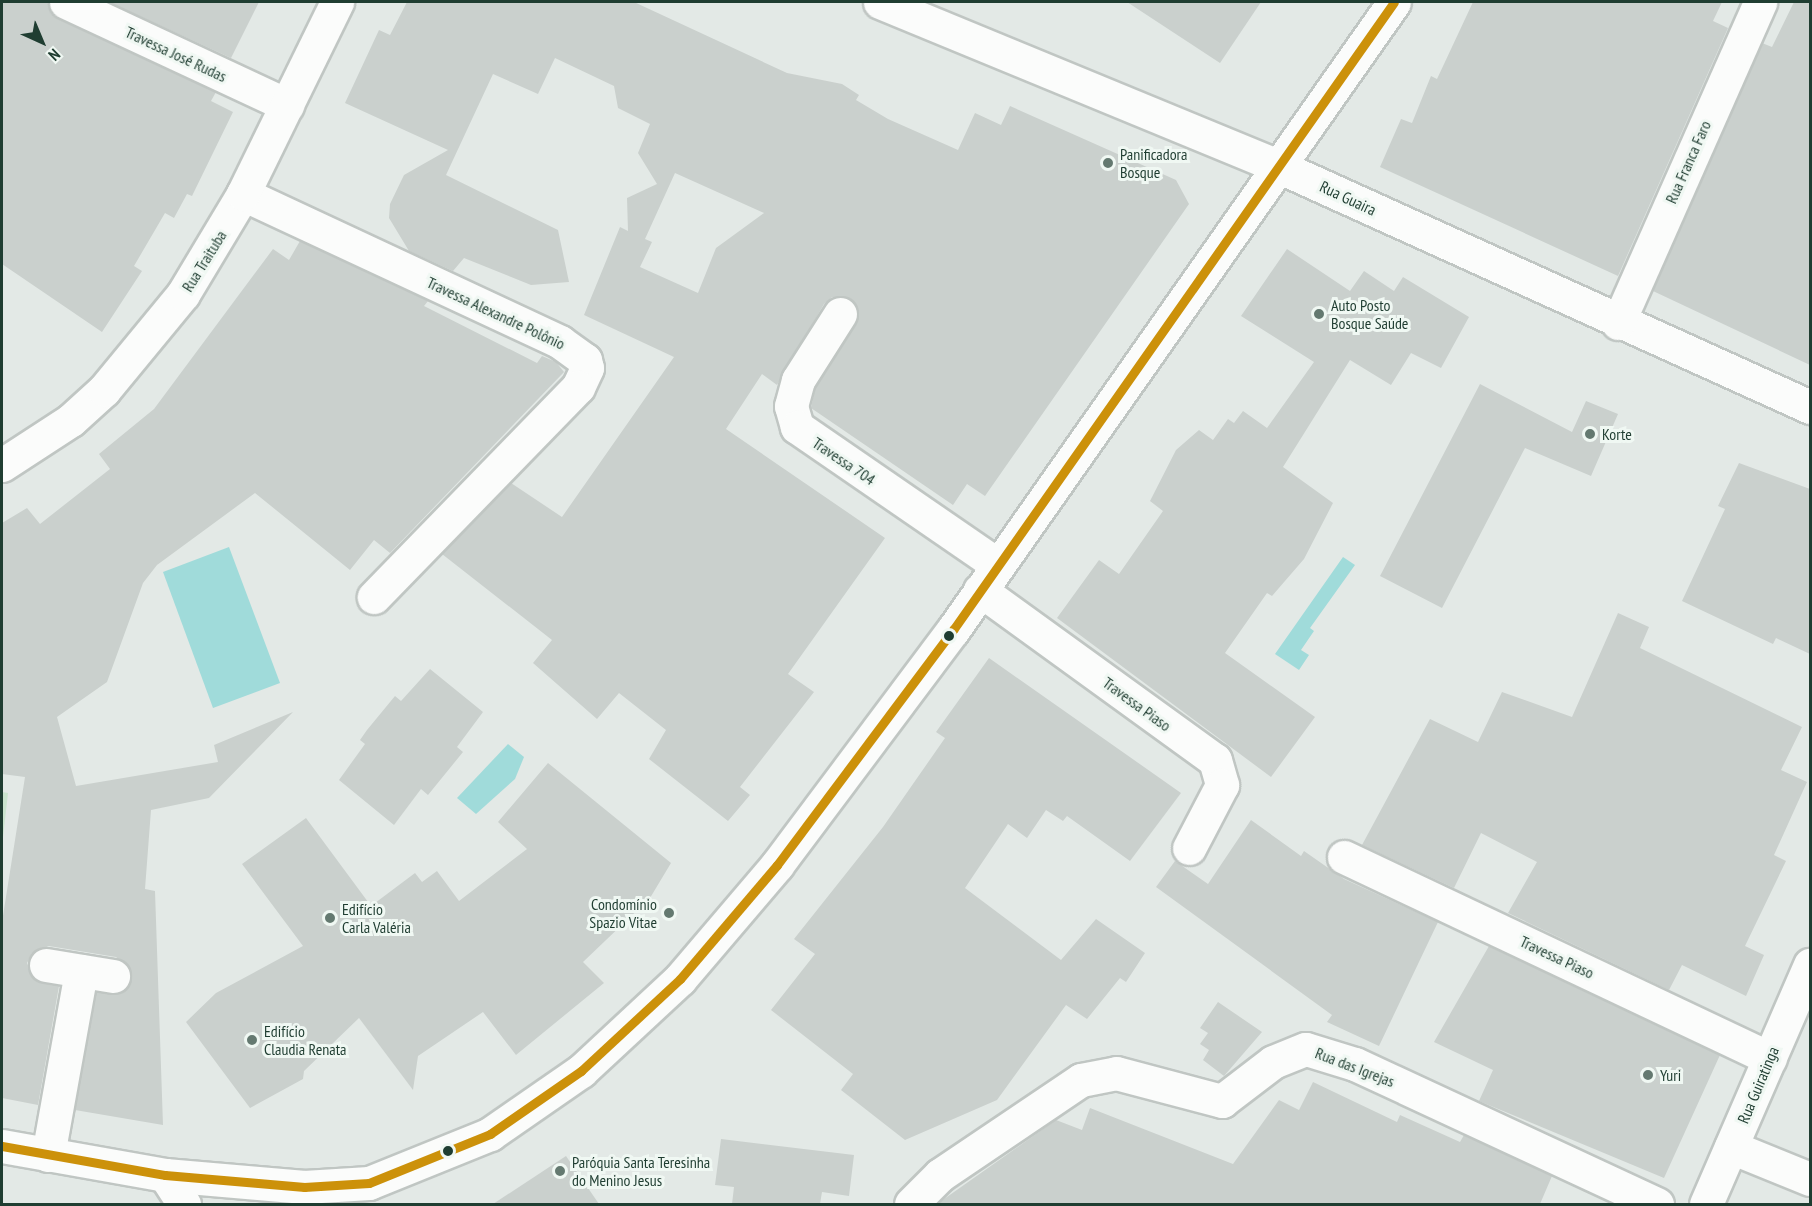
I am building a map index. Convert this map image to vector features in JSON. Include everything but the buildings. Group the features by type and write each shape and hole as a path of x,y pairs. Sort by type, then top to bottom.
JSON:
{"street":[{"name":"Travessa José Rudas","path":"66,2 287,105"},
{"name":"Rua Traituba","path":"2,465 71,420 141,351 216,245 337,2"},
{"name":"Rua Guaira","path":"880,2 1280,167 1618,323 1810,407"},
{"path":"2,1146 165,1175 368,1194 490,1134 581,1071 680,979 777,865 989,577 1280,167 1394,2"},
{"name":"Rua Franca Faro","path":"1618,323 1760,2"},
{"name":"Travessa Alexandre Polônio","path":"243,194 560,342 585,360 587,368 578,387 374,597"},
{"name":"Travessa 704","path":"840,314 798,380 791,406 797,427 989,577"},
{"name":"Travessa Piaso","path":"989,577 1215,760 1222,784 1189,848"},
{"name":"Travessa Piaso","path":"1344,857 1770,1058"},
{"path":"46,965 113,976"},
{"name":"Rua Guiratinga","path":"1706,1204 1810,965"},
{"path":"48,1155 81,971"},
{"name":"Rua das Igrejas","path":"911,1204 940,1175 1081,1080 1116,1073 1222,1101 1273,1062 1306,1048 1355,1064 1657,1204"},
{"path":"1731,1147 1810,1179"},
{"path":"165,1175 184,1204"}],"green space":[{"path":"2,792 8,793 2,846"}],"water":[{"path":"229,547 280,683 213,708 163,572"},
{"path":"1343,557 1355,565 1310,628 1314,631 1301,650 1309,655 1299,670 1275,654"},
{"path":"508,744 524,757 515,779 476,814 457,798"}],"transit line":[{"path":"2,1146 165,1175 304,1187 369,1183 490,1134 581,1071 680,979 777,865 953,630 1394,2"}],"place":[{"name":"Panificadora Bosque","path":"1108,163"},
{"name":"Auto Posto Bosque Saúde","path":"1319,314"},
{"name":"Korte","path":"1590,434"},
{"name":"Condomínio Spazio Vitae","path":"669,913"},
{"name":"Edifício Carla Valéria","path":"330,918"},
{"name":"Edifício Claudia Renata","path":"252,1040"},
{"name":"Yuri","path":"1648,1075"},
{"name":"Paróquia Santa Teresinha do Menino Jesus","path":"560,1171"}]}
